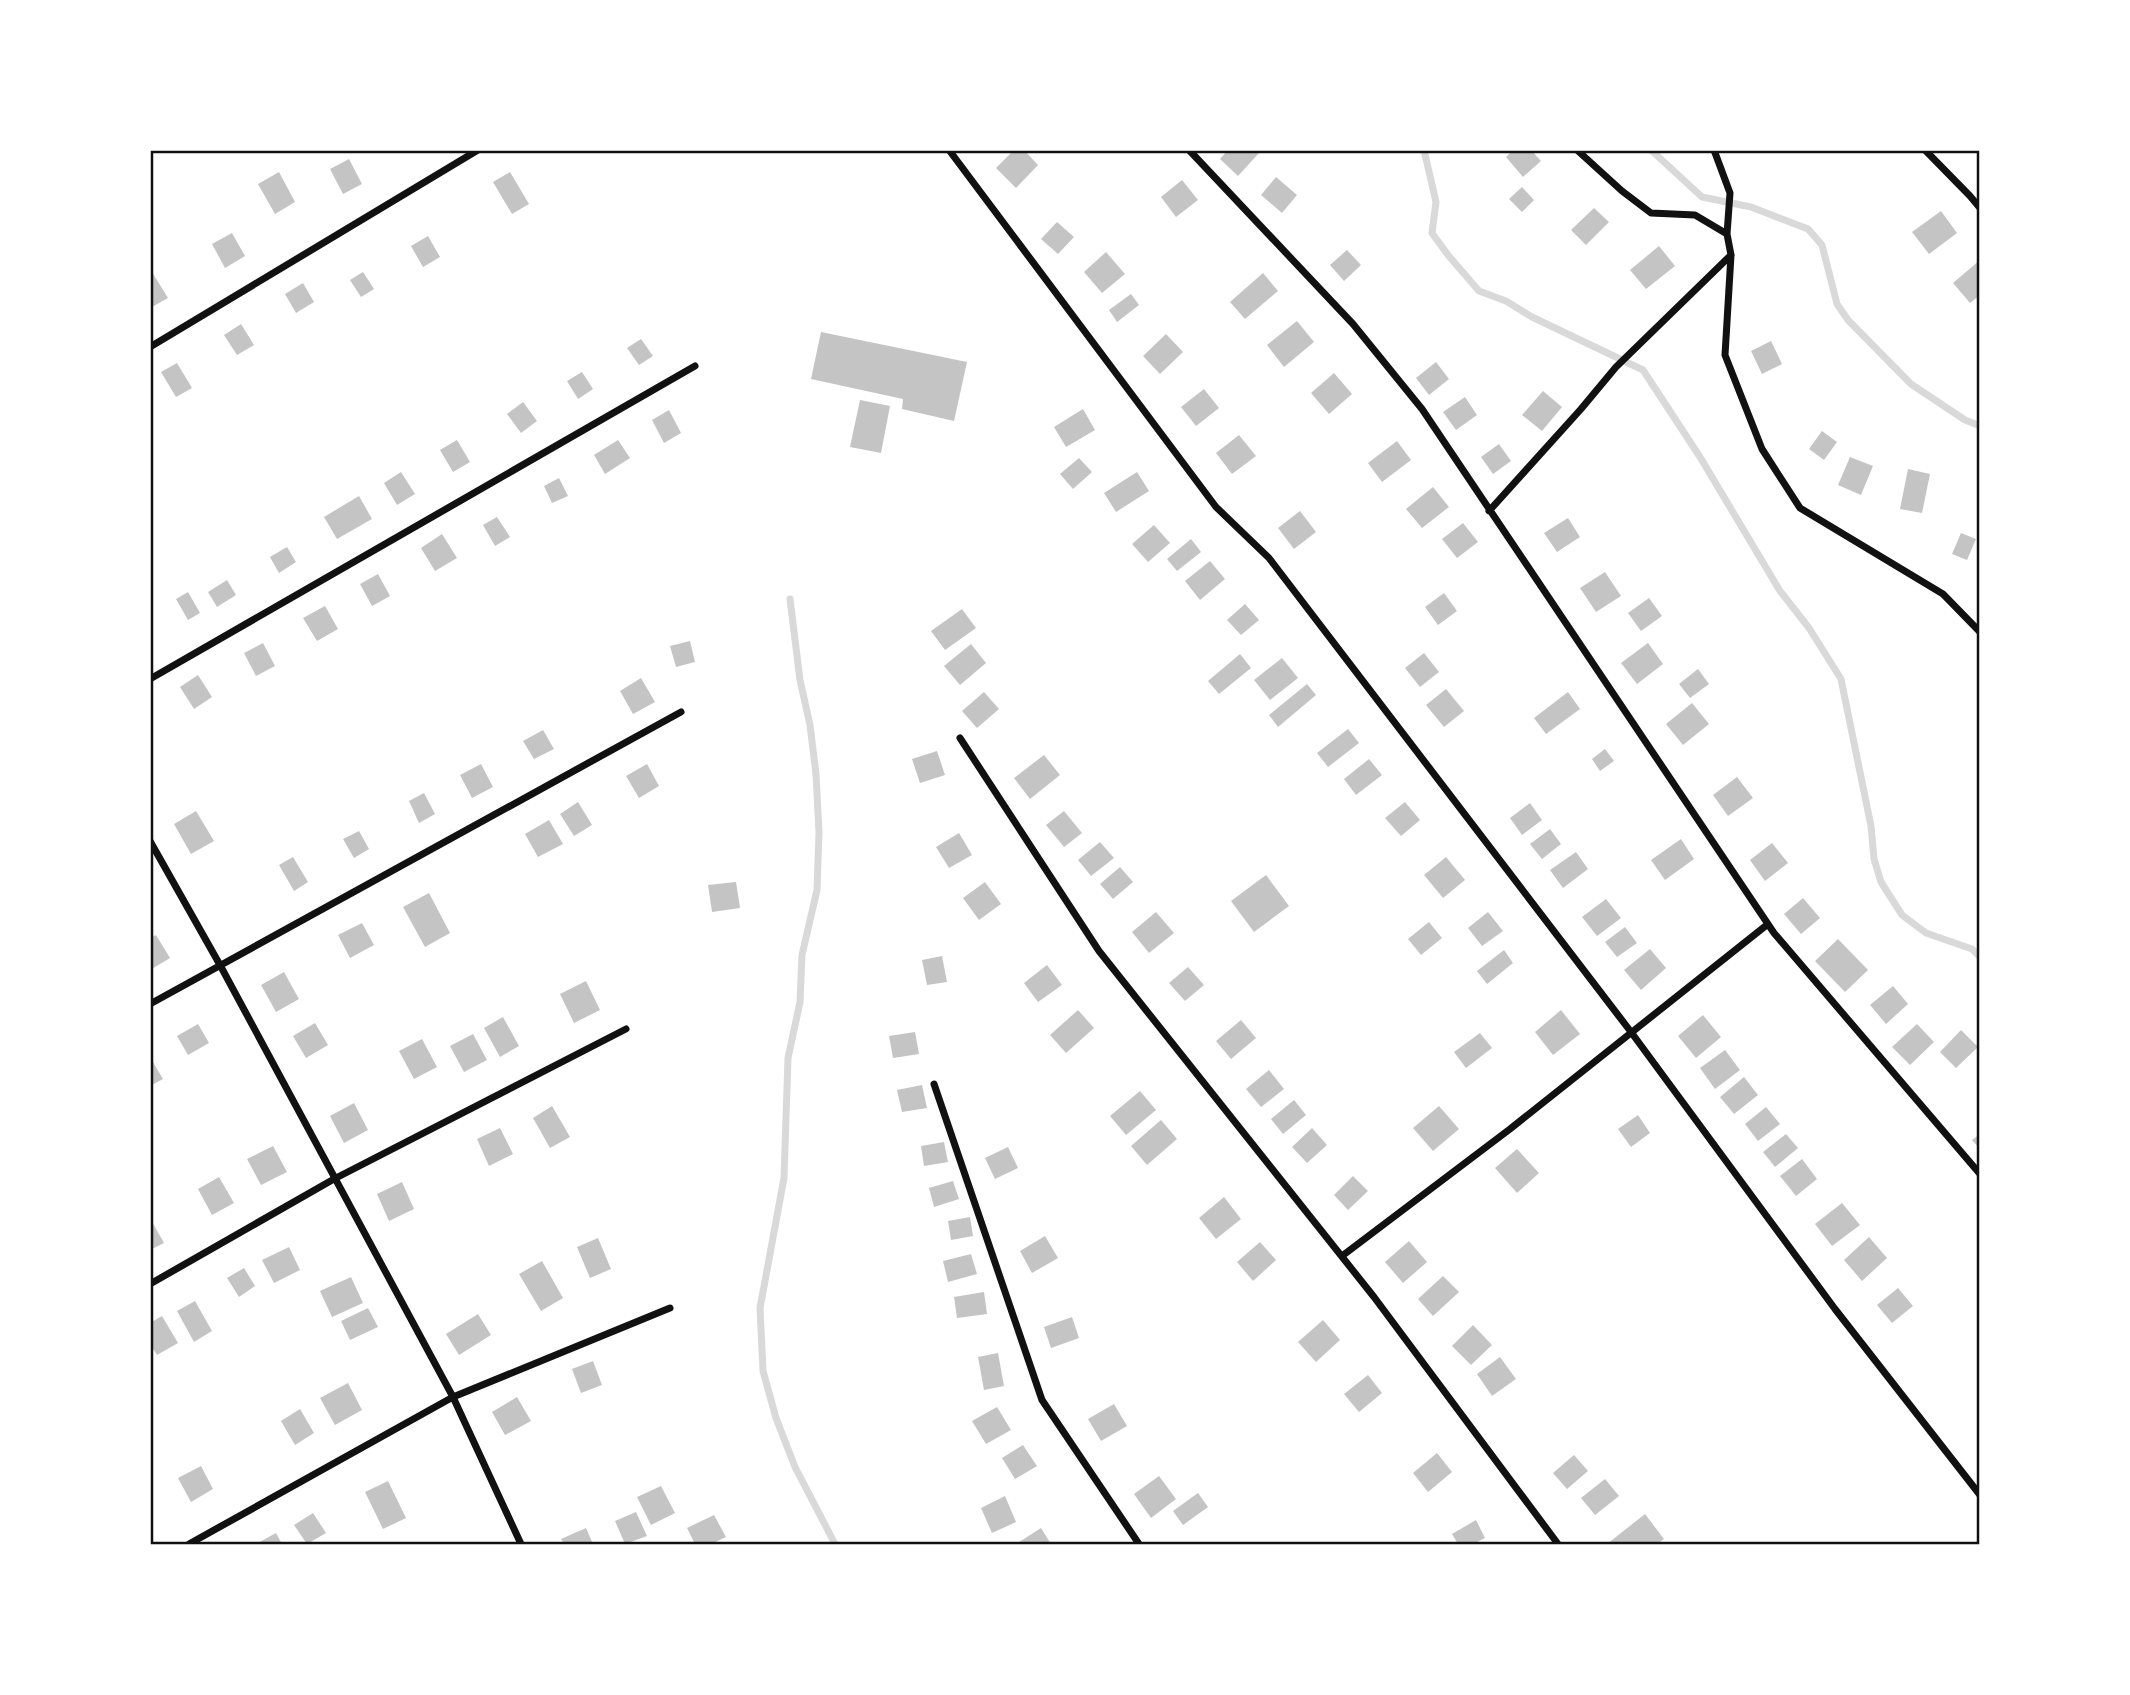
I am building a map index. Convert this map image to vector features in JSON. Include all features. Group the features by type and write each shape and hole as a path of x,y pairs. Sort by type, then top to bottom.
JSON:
{"street":[{"path":"150,347 478,150"},
{"path":"949,150 1216,507 1269,558 1631,1032 1835,1309 1979,1495"},
{"path":"1189,150 1353,324 1422,409 1768,924 1979,1174"},
{"path":"1577,150 1651,213 1695,215 1727,234"},
{"path":"1714,150 1730,193 1727,234 1731,255 1726,355 1762,449 1800,508 1943,594 1979,632"},
{"path":"1925,150 1979,208"},
{"path":"1489,511 1616,367 1731,255"},
{"path":"150,679 695,366"},
{"path":"150,1004 681,712"},
{"path":"960,738 1099,951 1342,1256 1558,1545"},
{"path":"150,841 220,965 453,1397 521,1545"},
{"path":"1342,1256 1510,1129 1768,924"},
{"path":"150,1284 334,1179 626,1029"},
{"path":"934,1084 1042,1400 1139,1545"},
{"path":"188,1545 453,1397 670,1308"}],"building":[{"path":"1014,150 1024,150 1038,165 1016,188 996,168"},
{"path":"1228,150 1256,150 1259,153 1238,176 1220,159"},
{"path":"1513,150 1531,150 1541,161 1523,177 1506,157"},
{"path":"349,159 362,184 343,194 330,169"},
{"path":"279,172 295,202 275,214 258,184"},
{"path":"510,172 529,204 512,214 493,182"},
{"path":"1276,177 1297,195 1282,213 1261,195"},
{"path":"1182,180 1198,200 1176,217 1161,197"},
{"path":"1522,187 1534,200 1522,212 1509,199"},
{"path":"1594,208 1609,222 1586,245 1571,230"},
{"path":"1941,211 1957,233 1929,254 1912,232"},
{"path":"1057,222 1074,237 1058,254 1041,239"},
{"path":"232,233 245,256 225,268 212,244"},
{"path":"428,236 440,257 423,267 411,246"},
{"path":"1659,246 1675,266 1646,289 1630,270"},
{"path":"1347,250 1361,265 1344,281 1330,265"},
{"path":"1106,252 1125,274 1102,293 1084,272"},
{"path":"1980,260 1980,295 1970,303 1953,283"},
{"path":"152,272 168,298 150,308 150,273"},
{"path":"363,272 374,289 361,297 350,280"},
{"path":"1263,273 1278,291 1245,319 1230,302"},
{"path":"303,283 314,302 296,313 285,294"},
{"path":"1131,294 1139,305 1117,322 1109,310"},
{"path":"1297,321 1314,342 1284,367 1267,345"},
{"path":"241,324 254,345 237,355 224,335"},
{"path":"821,332 967,362 954,421 902,409 903,399 811,379"},
{"path":"1166,334 1183,352 1160,374 1143,356"},
{"path":"641,339 653,356 639,365 627,348"},
{"path":"1771,341 1782,364 1762,374 1751,351"},
{"path":"1436,362 1449,379 1429,395 1416,378"},
{"path":"177,363 192,388 176,397 161,372"},
{"path":"582,372 593,389 578,399 567,381"},
{"path":"1334,373 1352,394 1329,414 1311,393"},
{"path":"1204,389 1219,408 1196,426 1181,407"},
{"path":"1543,391 1562,407 1542,431 1522,415"},
{"path":"1465,397 1477,415 1456,430 1443,412"},
{"path":"860,400 890,406 881,453 850,447"},
{"path":"523,402 537,421 521,433 507,414"},
{"path":"1083,409 1095,430 1066,447 1054,427"},
{"path":"669,410 681,433 664,443 652,420"},
{"path":"1822,431 1837,442 1824,460 1809,449"},
{"path":"1239,435 1256,456 1232,474 1216,453"},
{"path":"457,440 470,462 453,472 440,450"},
{"path":"618,440 630,458 605,474 594,455"},
{"path":"1397,441 1411,460 1382,482 1368,463"},
{"path":"1499,444 1511,461 1493,474 1481,457"},
{"path":"1850,457 1873,466 1861,495 1838,485"},
{"path":"1079,458 1092,472 1073,489 1060,474"},
{"path":"1908,469 1930,474 1922,513 1900,509"},
{"path":"401,472 415,494 397,505 384,483"},
{"path":"1137,472 1149,491 1116,512 1104,493"},
{"path":"559,478 568,496 552,503 544,486"},
{"path":"1433,487 1449,507 1422,528 1406,509"},
{"path":"359,496 372,519 337,539 324,517"},
{"path":"1300,511 1316,532 1294,549 1278,528"},
{"path":"497,517 510,537 495,546 483,525"},
{"path":"1568,518 1580,537 1557,552 1544,533"},
{"path":"1463,523 1478,542 1457,558 1442,539"},
{"path":"1154,525 1170,543 1148,562 1132,544"},
{"path":"1961,533 1976,539 1967,560 1952,554"},
{"path":"442,534 457,558 435,571 421,548"},
{"path":"1191,539 1201,552 1177,571 1167,559"},
{"path":"287,547 296,562 279,573 270,557"},
{"path":"1210,561 1225,579 1200,600 1185,581"},
{"path":"1605,572 1621,596 1596,612 1580,588"},
{"path":"378,574 390,596 372,606 360,584"},
{"path":"227,580 236,595 217,607 208,592"},
{"path":"188,592 200,613 188,620 176,599"},
{"path":"1444,593 1457,611 1438,625 1425,607"},
{"path":"1649,598 1662,616 1641,631 1628,613"},
{"path":"1245,604 1259,620 1241,635 1227,620"},
{"path":"325,606 338,629 317,641 303,618"},
{"path":"962,609 976,628 945,650 931,631"},
{"path":"690,641 695,662 676,667 670,646"},
{"path":"263,643 275,666 256,676 244,653"},
{"path":"1648,643 1663,664 1637,684 1621,663"},
{"path":"971,644 986,663 960,685 944,666"},
{"path":"1424,653 1439,672 1420,687 1405,668"},
{"path":"1240,654 1251,668 1219,694 1208,681"},
{"path":"1282,658 1298,678 1270,700 1254,680"},
{"path":"1698,669 1709,684 1690,698 1679,684"},
{"path":"198,675 212,697 194,709 180,687"},
{"path":"641,678 655,702 633,714 620,691"},
{"path":"1307,684 1316,695 1278,727 1269,715"},
{"path":"1446,689 1464,711 1444,727 1426,705"},
{"path":"984,692 999,709 977,728 962,711"},
{"path":"1568,692 1580,709 1546,734 1534,718"},
{"path":"1692,703 1709,724 1683,745 1666,724"},
{"path":"1348,729 1359,743 1328,767 1317,753"},
{"path":"543,730 554,749 534,759 523,741"},
{"path":"1605,749 1614,761 1600,771 1592,759"},
{"path":"937,751 945,775 920,783 912,759"},
{"path":"1044,755 1060,775 1030,799 1014,778"},
{"path":"1369,759 1382,775 1356,795 1344,779"},
{"path":"481,764 493,787 472,798 460,775"},
{"path":"647,764 659,786 639,798 626,776"},
{"path":"1737,777 1753,798 1728,816 1713,795"},
{"path":"424,793 435,814 419,823 409,801"},
{"path":"578,802 592,825 574,836 560,814"},
{"path":"1405,802 1420,820 1401,836 1385,818"},
{"path":"1530,803 1542,820 1522,835 1510,818"},
{"path":"196,811 214,841 191,854 174,824"},
{"path":"1064,811 1082,833 1064,847 1046,825"},
{"path":"549,820 563,844 538,857 525,834"},
{"path":"1550,829 1561,844 1542,859 1530,844"},
{"path":"359,831 369,849 354,858 343,839"},
{"path":"959,833 972,855 949,868 936,847"},
{"path":"1681,839 1694,859 1665,880 1651,860"},
{"path":"1100,842 1114,858 1091,876 1078,860"},
{"path":"1772,843 1788,863 1765,881 1750,860"},
{"path":"1576,852 1588,869 1563,888 1550,870"},
{"path":"293,857 308,882 294,891 279,865"},
{"path":"1446,857 1465,880 1443,898 1424,875"},
{"path":"1120,867 1133,882 1113,899 1100,884"},
{"path":"1266,875 1289,906 1254,932 1231,901"},
{"path":"736,882 740,908 712,912 708,885"},
{"path":"985,882 1001,904 979,920 963,898"},
{"path":"429,893 450,933 425,947 403,907"},
{"path":"1803,898 1820,918 1801,934 1784,914"},
{"path":"1606,899 1621,918 1597,936 1582,917"},
{"path":"1156,912 1174,933 1149,953 1132,932"},
{"path":"1488,912 1503,931 1482,946 1468,928"},
{"path":"1429,922 1442,938 1421,955 1408,939"},
{"path":"362,923 374,945 350,958 338,935"},
{"path":"1625,927 1637,943 1617,957 1605,942"},
{"path":"156,935 170,958 150,970 150,938"},
{"path":"1838,939 1868,970 1845,992 1815,961"},
{"path":"1650,949 1666,968 1641,990 1624,970"},
{"path":"1504,950 1513,963 1487,984 1477,971"},
{"path":"942,956 947,982 927,985 922,960"},
{"path":"1047,965 1062,985 1038,1002 1024,983"},
{"path":"1188,967 1204,985 1185,1001 1169,983"},
{"path":"284,972 299,999 276,1012 261,985"},
{"path":"586,981 600,1010 574,1023 560,994"},
{"path":"1893,986 1908,1004 1886,1024 1870,1005"},
{"path":"1078,1010 1094,1028 1066,1053 1050,1035"},
{"path":"1561,1010 1580,1034 1553,1055 1535,1032"},
{"path":"1703,1015 1721,1037 1696,1058 1678,1036"},
{"path":"503,1017 519,1046 500,1057 484,1028"},
{"path":"1241,1020 1256,1038 1231,1059 1216,1041"},
{"path":"315,1023 328,1045 306,1058 293,1036"},
{"path":"198,1024 209,1043 188,1055 177,1036"},
{"path":"1917,1024 1934,1042 1910,1065 1892,1047"},
{"path":"1961,1030 1978,1047 1956,1068 1940,1052"},
{"path":"915,1032 919,1054 893,1058 889,1036"},
{"path":"1480,1033 1492,1048 1466,1068 1454,1052"},
{"path":"473,1034 487,1060 464,1072 450,1046"},
{"path":"422,1039 437,1067 414,1079 399,1051"},
{"path":"1725,1050 1740,1070 1715,1089 1700,1068"},
{"path":"150,1057 163,1079 150,1086"},
{"path":"1269,1070 1284,1089 1261,1107 1246,1089"},
{"path":"1744,1077 1758,1095 1734,1114 1720,1097"},
{"path":"922,1085 927,1108 902,1112 897,1090"},
{"path":"1140,1091 1156,1110 1126,1135 1110,1116"},
{"path":"1294,1100 1306,1115 1283,1134 1271,1119"},
{"path":"354,1103 368,1130 344,1143 330,1116"},
{"path":"552,1106 570,1137 550,1148 533,1118"},
{"path":"1439,1106 1459,1129 1433,1151 1413,1128"},
{"path":"1766,1107 1780,1124 1758,1141 1745,1124"},
{"path":"1638,1115 1650,1133 1631,1147 1618,1129"},
{"path":"1161,1120 1177,1139 1147,1165 1131,1146"},
{"path":"500,1128 513,1154 489,1166 477,1139"},
{"path":"1312,1128 1327,1145 1307,1163 1292,1147"},
{"path":"1786,1134 1798,1148 1775,1167 1763,1152"},
{"path":"1980,1134 1980,1149 1972,1140"},
{"path":"944,1142 948,1162 924,1166 921,1146"},
{"path":"273,1146 287,1172 261,1185 247,1159"},
{"path":"1008,1147 1018,1168 995,1179 985,1158"},
{"path":"1517,1149 1539,1173 1517,1193 1495,1168"},
{"path":"1802,1159 1817,1179 1796,1196 1780,1176"},
{"path":"1353,1176 1368,1191 1348,1210 1334,1195"},
{"path":"219,1177 234,1203 212,1215 198,1189"},
{"path":"953,1181 959,1199 934,1207 929,1188"},
{"path":"402,1182 414,1209 389,1221 377,1194"},
{"path":"1224,1197 1241,1219 1216,1239 1199,1218"},
{"path":"1842,1203 1860,1225 1832,1246 1815,1224"},
{"path":"970,1217 973,1236 951,1240 948,1221"},
{"path":"150,1218 164,1243 150,1250"},
{"path":"1045,1236 1058,1258 1032,1273 1020,1251"},
{"path":"1869,1237 1887,1258 1862,1281 1844,1260"},
{"path":"598,1238 611,1269 590,1278 577,1247"},
{"path":"1409,1241 1427,1262 1403,1283 1385,1262"},
{"path":"1260,1242 1276,1260 1253,1281 1237,1262"},
{"path":"289,1247 300,1270 274,1283 262,1260"},
{"path":"971,1254 977,1274 948,1282 943,1261"},
{"path":"542,1261 563,1298 541,1311 519,1274"},
{"path":"244,1268 255,1286 239,1297 227,1278"},
{"path":"1443,1276 1459,1292 1433,1316 1418,1299"},
{"path":"351,1277 363,1303 332,1317 320,1291"},
{"path":"1898,1288 1913,1306 1892,1323 1877,1305"},
{"path":"984,1292 987,1314 957,1318 954,1297"},
{"path":"195,1301 212,1331 194,1342 177,1311"},
{"path":"368,1308 378,1327 350,1340 341,1321"},
{"path":"478,1314 491,1335 459,1355 446,1334"},
{"path":"162,1316 178,1343 157,1355 150,1344 150,1323"},
{"path":"1072,1317 1079,1338 1051,1348 1044,1327"},
{"path":"1323,1320 1340,1340 1316,1362 1298,1342"},
{"path":"1473,1325 1492,1345 1471,1365 1452,1346"},
{"path":"998,1353 1004,1386 984,1390 978,1357"},
{"path":"1500,1357 1516,1379 1492,1396 1477,1374"},
{"path":"593,1361 602,1385 581,1393 572,1369"},
{"path":"1368,1375 1382,1393 1359,1412 1344,1394"},
{"path":"348,1383 362,1410 335,1425 320,1398"},
{"path":"517,1397 531,1421 505,1435 492,1412"},
{"path":"1114,1404 1127,1426 1101,1441 1088,1419"},
{"path":"997,1407 1011,1430 986,1444 972,1421"},
{"path":"300,1409 314,1433 295,1445 281,1421"},
{"path":"1023,1445 1037,1466 1015,1479 1002,1458"},
{"path":"1437,1453 1452,1472 1428,1492 1413,1473"},
{"path":"1574,1455 1588,1471 1567,1489 1553,1473"},
{"path":"201,1466 213,1489 191,1502 178,1478"},
{"path":"1159,1476 1176,1499 1151,1518 1134,1494"},
{"path":"1605,1479 1619,1496 1595,1515 1581,1498"},
{"path":"388,1481 406,1518 383,1529 365,1492"},
{"path":"661,1486 675,1513 651,1525 637,1497"},
{"path":"1198,1493 1208,1507 1183,1525 1173,1511"},
{"path":"1005,1496 1016,1522 992,1533 981,1508"},
{"path":"636,1512 647,1536 625,1544 615,1521"},
{"path":"313,1513 326,1533 307,1544 294,1525"},
{"path":"1645,1514 1664,1539 1657,1544 1607,1544"},
{"path":"714,1515 726,1537 711,1544 695,1544 687,1528"},
{"path":"1476,1520 1485,1538 1473,1544 1458,1544 1452,1534"},
{"path":"586,1528 593,1544 564,1544 561,1539"},
{"path":"1041,1528 1051,1544 1016,1544"},
{"path":"276,1533 282,1544 256,1544"}],"waterway":[{"path":"1424,150 1436,202 1432,233 1479,291 1506,301 1532,317 1643,370 1700,457 1780,591 1809,628 1841,679 1871,826 1874,859 1881,882 1902,915 1926,933 1972,949 1980,957"},
{"path":"1651,150 1702,197 1751,207 1808,229 1822,245 1837,304 1848,320 1911,384 1965,420 1980,426"},
{"path":"790,599 816,774 819,832 817,890 802,955 800,1002 788,1058 784,1178 760,1308 763,1371 776,1418 795,1467 835,1544"}]}
